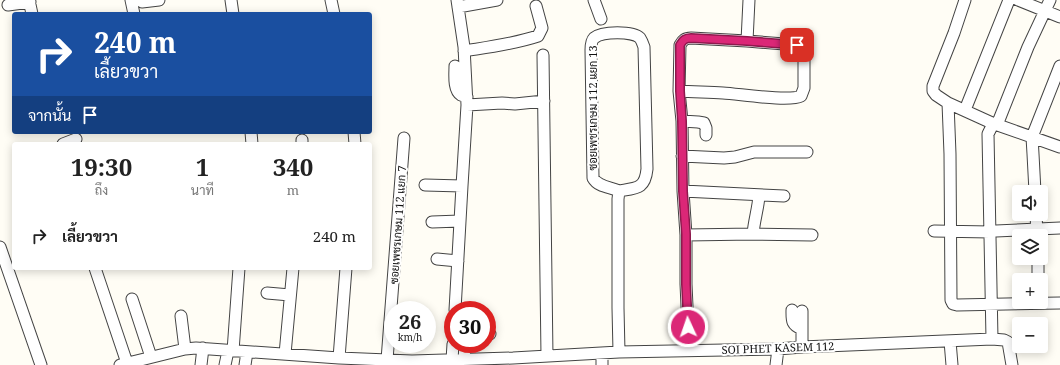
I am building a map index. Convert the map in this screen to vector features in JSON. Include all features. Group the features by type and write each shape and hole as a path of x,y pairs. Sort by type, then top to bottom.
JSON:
{"street":[{"path":"131,0 134,12"},
{"path":"139,0 142,2 159,0"},
{"path":"231,0 233,12"},
{"path":"331,0 334,12"},
{"path":"456,301 467,101 464,51 457,4 498,0"},
{"path":"594,0 601,19"},
{"path":"747,41 749,0"},
{"path":"965,0 933,86 933,91 936,95 948,103 994,125 1060,147"},
{"path":"965,110 1009,0"},
{"path":"1018,0 1060,17"},
{"path":"1012,365 1008,342 995,339 993,134 994,125 1050,0"},
{"path":"8,5 29,1 32,12"},
{"path":"464,51 498,46 538,36 542,28 536,6"},
{"name":"ซอยเพชรเกษม 112 แยก 13","path":"630,33 642,39 644,47 647,169 644,184 638,187 619,191 599,184 593,178 591,50 592,42 600,35 630,33"},
{"path":"680,91 797,98 801,96 804,88 804,49 797,45 691,38 686,38 680,45 680,91 689,351"},
{"path":"543,55 547,356"},
{"path":"455,66 455,85 457,91 467,101 515,104 544,101"},
{"path":"1035,185 1032,137 1060,66"},
{"path":"948,103 950,154 951,300 953,304 957,305 1012,304"},
{"path":"682,121 704,123 706,135"},
{"path":"67,142 76,138"},
{"name":"ซอยเพชรเกษม 112 แยก 7","path":"387,360 404,138"},
{"path":"682,156 724,158 754,152 807,152"},
{"path":"425,186 462,186"},
{"path":"619,191 618,308 620,352"},
{"path":"683,191 733,193 759,196 784,196"},
{"path":"752,234 759,196"},
{"path":"432,222 460,221"},
{"path":"1048,230 1060,228"},
{"path":"934,231 1012,231"},
{"path":"686,234 812,235"},
{"path":"0,247 41,365"},
{"path":"437,259 458,261"},
{"path":"97,270 124,364"},
{"path":"225,365 230,351 239,270"},
{"path":"285,354 293,270"},
{"path":"339,358 346,270"},
{"path":"267,293 290,295"},
{"path":"132,299 151,358"},
{"path":"1048,303 1060,303"},
{"path":"797,310 794,324 796,327 802,329 802,347"},
{"path":"181,316 185,349"},
{"name":"SOI PHET KASEM 112","path":"124,364 185,349 203,348 416,363 452,360 477,362 620,352 778,349 995,339"},
{"path":"950,341 952,365"},
{"path":"201,365 203,348"},
{"path":"776,365 778,349"},
{"path":"245,365 247,352"},
{"path":"452,353 452,360"},
{"path":"464,353 464,360"},
{"path":"602,353 602,365"}],"route":[{"path":"688,327 680,91 680,45 686,38 797,45"}]}
